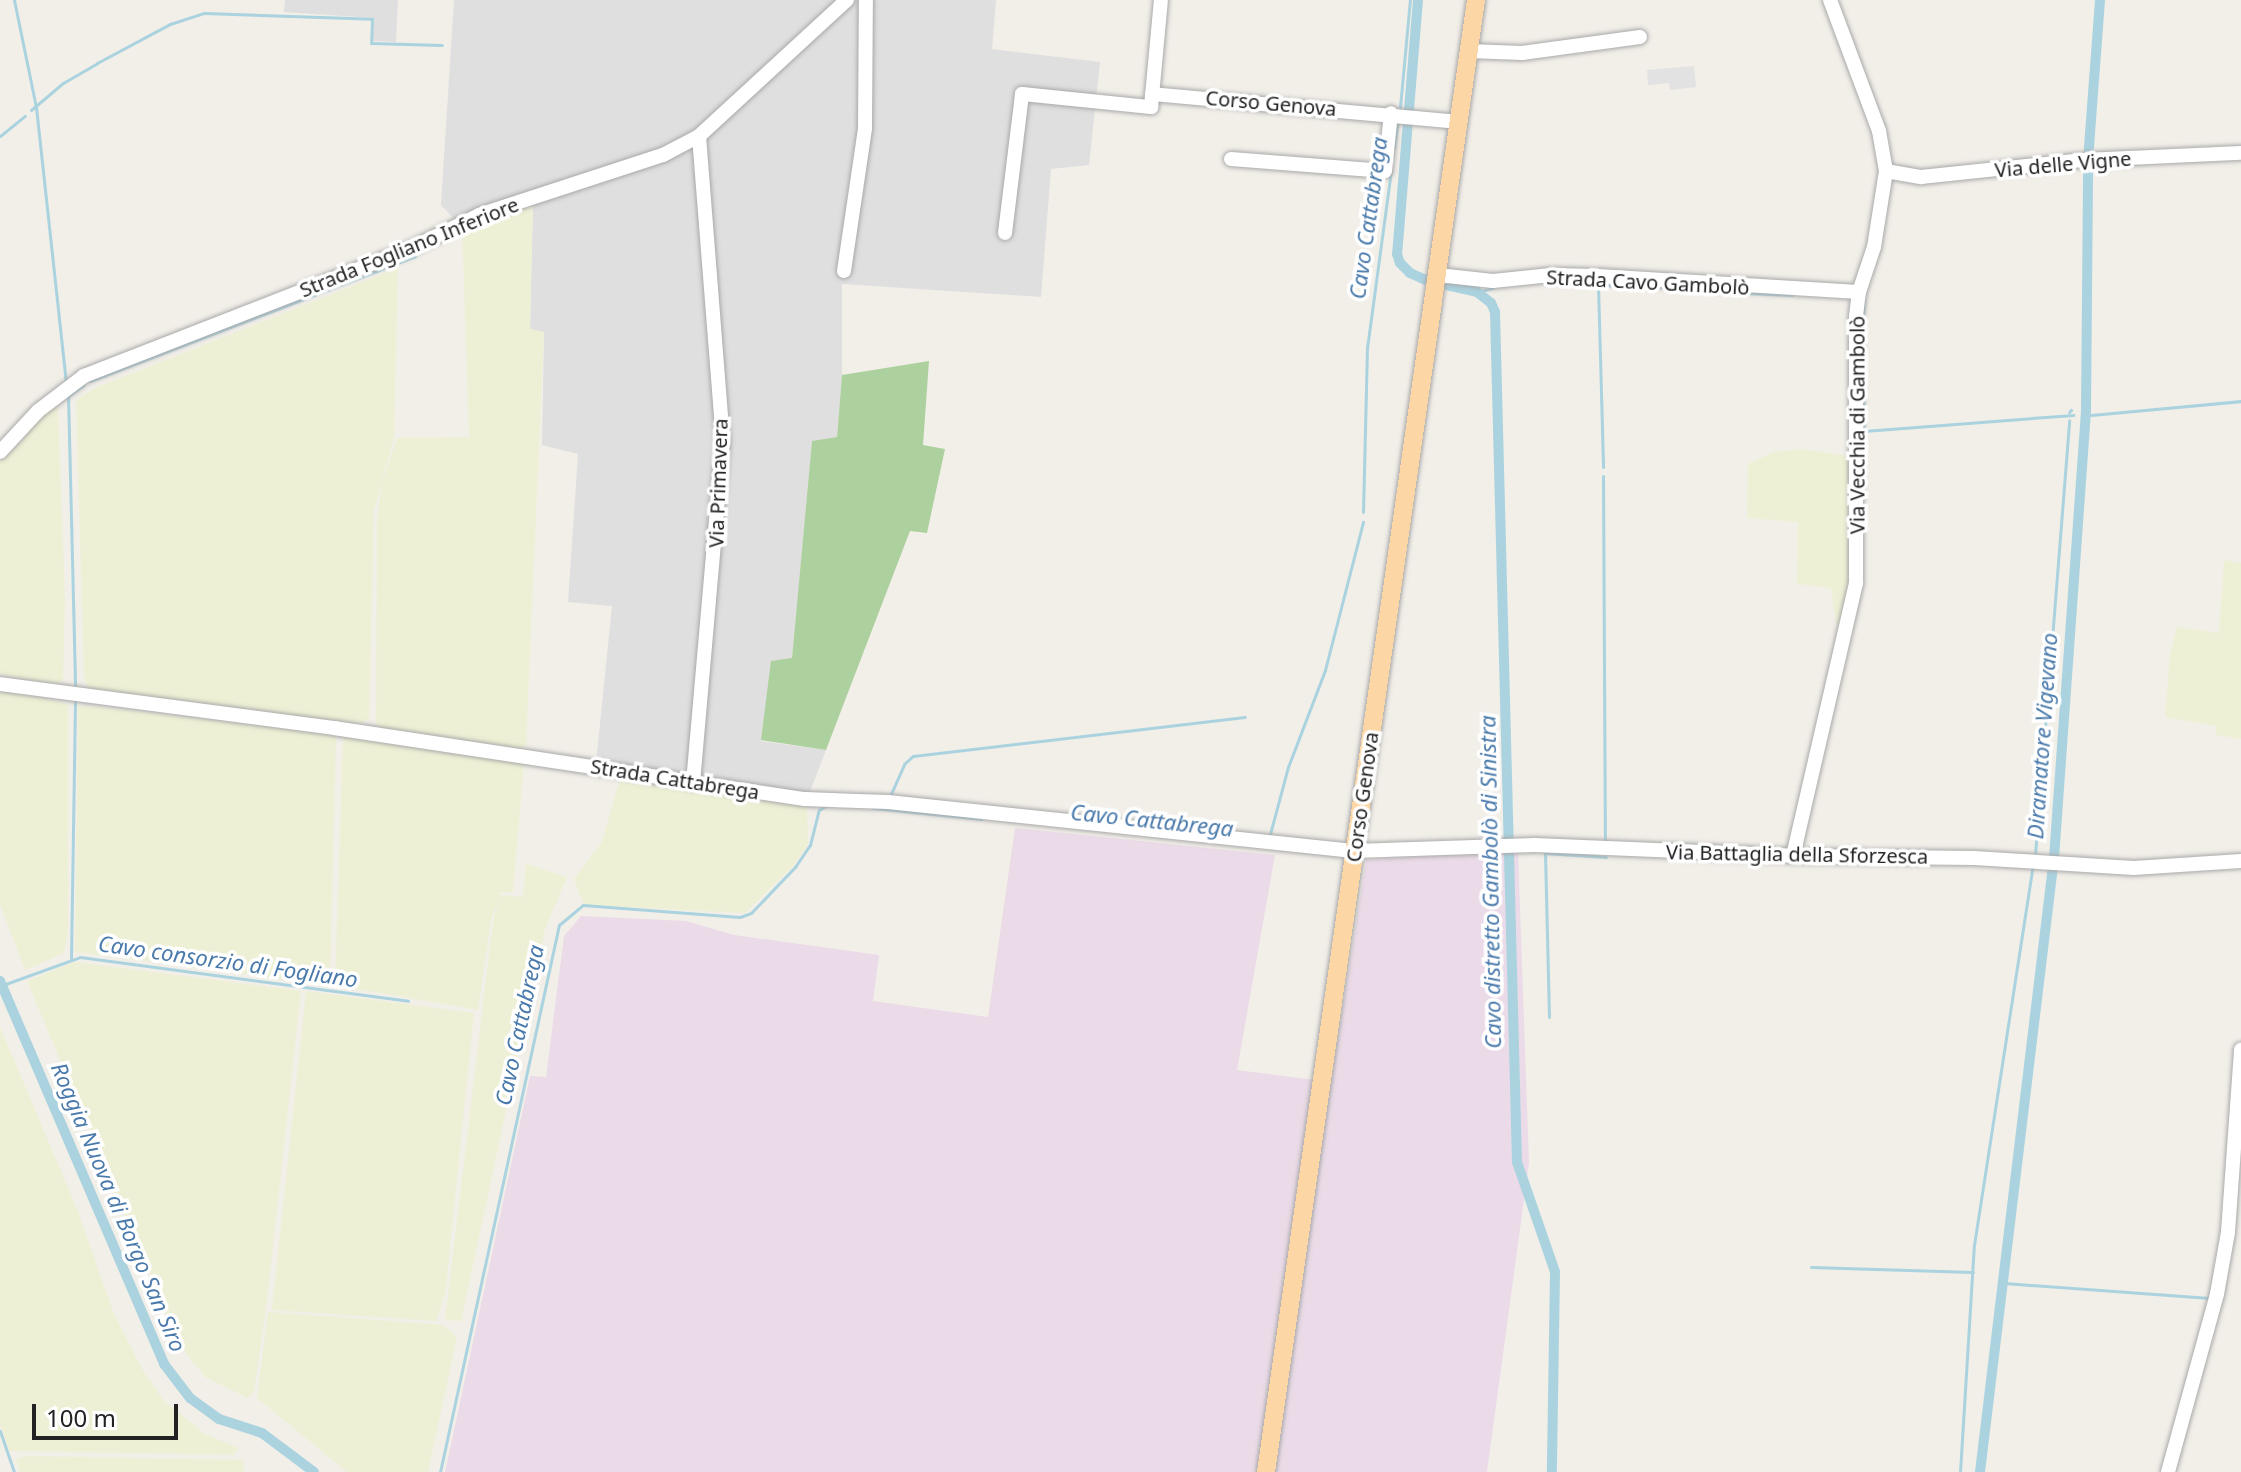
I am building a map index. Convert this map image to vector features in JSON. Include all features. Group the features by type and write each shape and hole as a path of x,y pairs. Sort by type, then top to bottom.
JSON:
{"main road":[{"name":"Corso Genova","path":"1266,1472 1476,0"}],"street":[{"name":"Strada Fogliano Inferiore","path":"0,452 49,401 84,376 410,249 479,215 663,155 699,136 847,0"},
{"path":"844,271 865,128 866,0"},
{"path":"1151,100 1161,0"},
{"name":"Via Vecchia di Gambolò","path":"1793,856 1856,583 1855,334 1859,292 1874,247 1886,171 1879,131 1830,0"},
{"path":"1469,51 1522,53 1640,37"},
{"name":"Corso Genova","path":"1005,233 1022,94 1403,115 1458,122"},
{"path":"1231,159 1385,171 1403,115"},
{"name":"Via Primavera","path":"693,783 723,441 699,136"},
{"name":"Via delle Vigne","path":"1886,171 1921,177 2090,160 2241,153"},
{"name":"Strada Cavo Gambolò","path":"1437,280 1598,276 1859,292"},
{"name":"Strada Cattabrega","path":"0,684 334,728 805,799 888,802 1353,851"},
{"name":"Via Battaglia della Sforzesca","path":"1353,851 1509,845 2053,862 2134,868 2241,861"},
{"path":"2168,1472 2217,1294 2228,1232 2241,1049"}],"shaded area":[{"path":"285,0 398,0 396,42 373,41 373,18 284,12"},
{"path":"454,0 996,0 992,49 1100,62 1089,165 1051,169 1041,297 842,284 842,375 837,437 812,442 792,658 761,741 826,750 807,800 596,763 612,606 568,602 578,454 542,445 544,333 530,329 533,202 462,227 441,205"},
{"path":"1694,66 1696,87 1670,90 1669,83 1648,85 1647,70"},
{"path":"1015,828 1275,855 1237,1070 1331,1082 1366,860 1518,849 1529,1163 1487,1472 445,1472 530,1076 546,1077 564,936 581,916 686,921 734,935 879,955 873,1001 988,1017"}],"green space":[{"path":"533,202 530,329 544,332 526,746 513,751 383,732 376,722 377,518 381,486 397,438 469,437 462,227"},
{"path":"398,268 394,438 374,510 369,719 356,725 88,692 84,676 76,400 95,388"},
{"path":"929,361 923,445 945,449 927,533 910,531 826,750 761,740 771,661 792,658 812,441 837,437 842,375"},
{"path":"58,407 65,602 63,681 55,685 0,674 0,458 42,409"},
{"path":"1802,449 1855,457 1856,575 1845,624 1836,623 1831,588 1797,584 1798,522 1747,518 1748,464 1774,452"},
{"path":"2224,560 2241,563 2241,739 2216,735 2216,726 2165,717 2170,655 2177,627 2219,633"},
{"path":"0,689 68,704 68,934 64,953 25,970 0,905"},
{"path":"78,705 336,734 330,985 75,952"},
{"path":"343,735 524,764 513,892 500,892 499,895 523,897 526,864 567,877 545,929 461,1321 445,1320 493,921 499,898 491,920 478,1010 335,985"},
{"path":"622,771 807,800 808,845 793,866 745,913 584,905 574,879 602,842"},
{"path":"75,962 301,991 267,1300 254,1391 248,1398 205,1377 179,1344 27,981"},
{"path":"306,991 474,1013 445,1295 436,1321 272,1310"},
{"path":"0,1027 77,1209 114,1314 142,1369 164,1401 205,1434 238,1448 234,1455 9,1451 0,1423"},
{"path":"268,1312 443,1325 457,1337 428,1472 347,1472 257,1398"},
{"path":"26,1456 243,1460 244,1472 20,1472 16,1459"}],"waterway":[{"path":"14,0 36,107 66,382"},
{"name":"Cavo Cattabrega","path":"1400,107 1410,0"},
{"name":"Cavo distretto Gambolò di Sinistra","path":"1418,0 1397,254 1400,263 1410,273 1428,281 1477,292 1491,303 1495,312 1517,1162 1555,1272 1552,1472"},
{"name":"Diramatore Vigevano","path":"1980,1472 2054,858 2086,410 2088,160 2100,0"},
{"path":"31,110 63,83 97,63 170,24 204,13 372,19 371,43 442,45"},
{"path":"0,136 25,116"},
{"name":"Cavo Cattabrega","path":"1394,148 1398,120"},
{"name":"Cavo Cattabrega","path":"1363,512 1367,348 1391,171"},
{"path":"90,381 415,256"},
{"name":"Cavo distretto Gambolò di Sinistra","path":"1544,283 1680,288"},
{"name":"Cavo distretto Gambolò di Sinistra","path":"1598,285 1603,467"},
{"name":"Cavo distretto Gambolò di Sinistra","path":"1477,292 1493,288"},
{"name":"Cavo distretto Gambolò di Sinistra","path":"1748,293 1792,295"},
{"name":"Cavo distretto Gambolò di Sinistra","path":"1863,322 1864,299"},
{"name":"Cavo distretto Gambolò di Sinistra","path":"1863,365 1864,431 2073,415"},
{"path":"68,396 84,385"},
{"path":"68,395 75,688"},
{"name":"Cavo distretto Gambolò di Sinistra","path":"2091,415 2241,401"},
{"name":"Cavo distretto Gambolò di Sinistra","path":"2035,855 2069,420"},
{"path":"1603,476 1605,845"},
{"name":"Cavo Cattabrega","path":"1270,834 1288,767 1325,670 1363,522"},
{"path":"71,958 75,700"},
{"path":"890,796 904,764 913,756 1245,717"},
{"name":"Cavo Cattabrega","path":"440,1472 559,925 583,905 740,917 751,913 795,867 810,845 819,810 826,806"},
{"name":"Cavo Cattabrega","path":"873,808 981,819"},
{"path":"1549,1017 1545,853 1606,857"},
{"name":"Cavo distretto Gambolò di Sinistra","path":"1960,1472 1974,1245 2033,866"},
{"name":"Cavo consorzio di Fogliano","path":"0,986 80,957 408,1001"},
{"name":"Roggia Nuova di Borgo San Siro","path":"0,981 164,1364 190,1398 219,1419 262,1433 314,1472"},
{"path":"1811,1267 1973,1272"},
{"path":"2004,1283 2209,1298"},
{"path":"0,1431 14,1472"}]}
